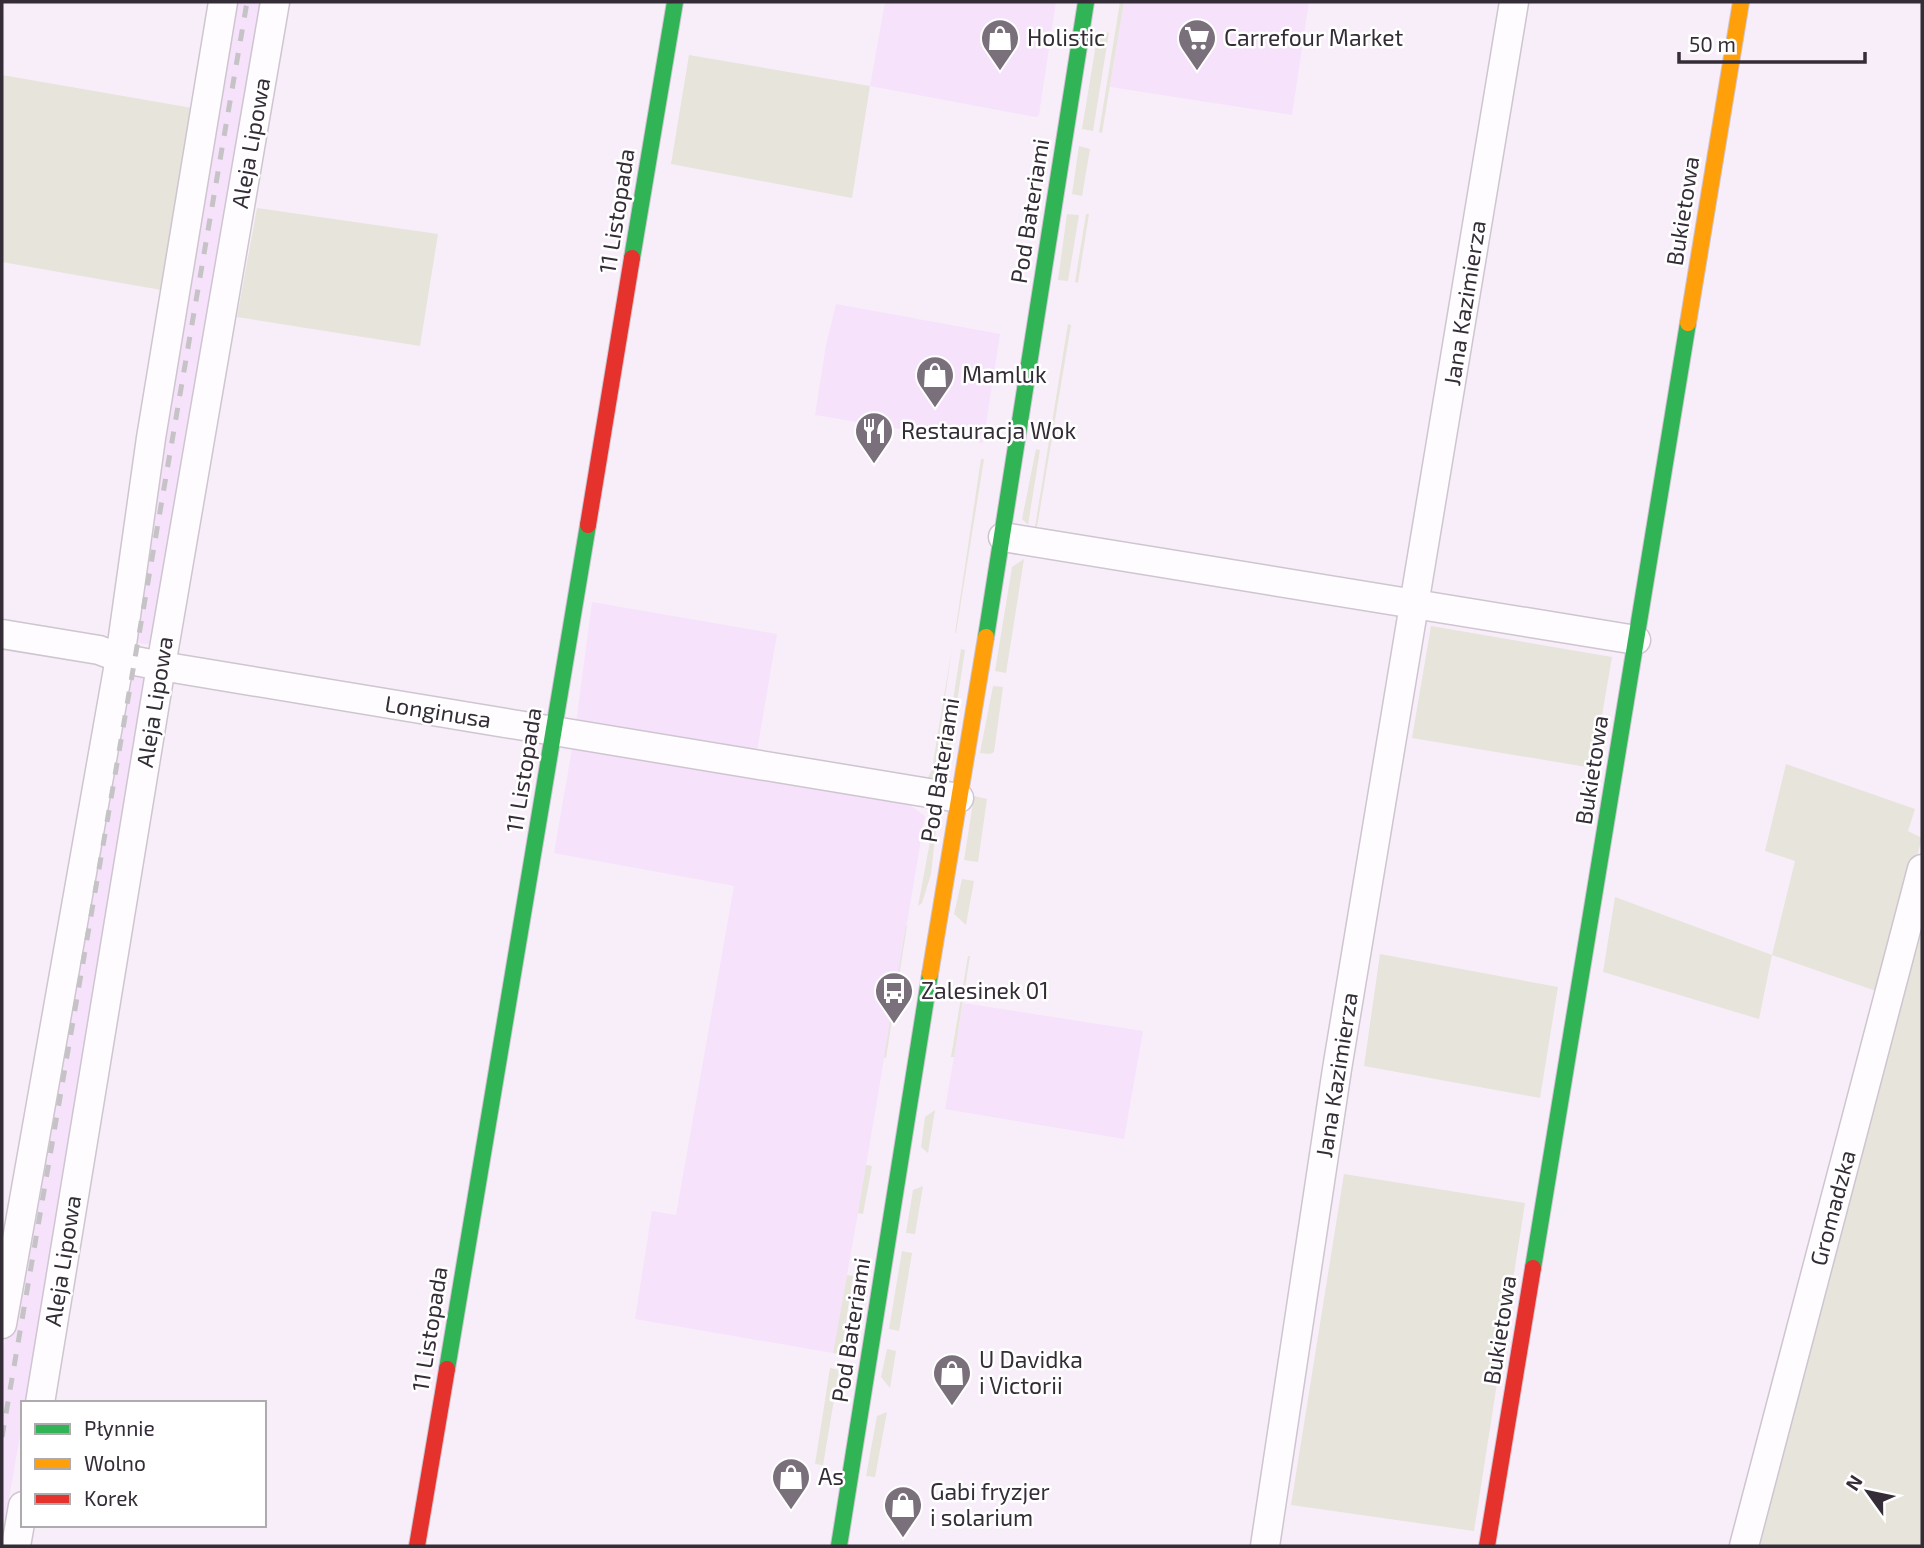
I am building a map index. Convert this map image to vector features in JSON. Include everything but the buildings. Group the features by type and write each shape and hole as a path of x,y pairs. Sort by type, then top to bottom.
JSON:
{"street":[{"name":"Aleja Lipowa","path":"2,1324 120,658 151,438 223,2"},
{"name":"Aleja Lipowa","path":"40,1401 161,666 275,2"},
{"name":"11 Listopada","path":"417,1546 675,2"},
{"name":"Pod Bateriami","path":"839,1546 1003,537 1086,2"},
{"name":"Jana Kazimierza","path":"1265,1546 1337,1069 1514,2"},
{"name":"Bukietowa","path":"1487,1546 1741,2"},
{"path":"1003,537 1636,640"},
{"name":"Longinusa","path":"2,634 99,650 120,658 161,666 959,798"},
{"name":"Gromadzka","path":"1744,1546 1922,869"},
{"path":"16,1546 21,1517"}],"shaded area":[{"path":"234,2 265,2 155,645 127,642"},
{"path":"885,2 1056,2 1039,115 1036,117 870,86"},
{"path":"1120,2 1124,2 1102,133 1099,132"},
{"path":"1124,2 1309,2 1292,115 1110,87"},
{"path":"1109,32 1093,131 1082,129 1097,38"},
{"path":"689,55 870,86 852,198 671,164"},
{"path":"2,75 198,109 167,291 2,262"},
{"path":"1079,146 1090,149 1082,196 1072,194"},
{"path":"257,208 438,234 420,346 237,317"},
{"path":"1067,214 1079,215 1068,281 1058,280"},
{"path":"1086,214 1089,214 1078,283 1075,282"},
{"path":"836,304 1000,334 983,443 815,415 826,345"},
{"path":"1068,324 1071,325 1035,527"},
{"path":"1036,449 1040,450 1028,525 1022,519"},
{"path":"981,459 984,459 955,633"},
{"path":"1024,559 1006,673 995,671 1012,567"},
{"path":"592,602 777,634 757,751 576,723"},
{"path":"1431,626 1612,657 1593,768 1412,738"},
{"path":"952,648 933,783 926,782 932,769"},
{"path":"961,649 965,650 950,748 946,745"},
{"path":"124,669 152,673 25,1401 21,1401 21,1430 2,1539 2,1357"},
{"path":"993,686 1003,687 994,752 980,753"},
{"path":"572,749 910,805 925,816 833,1353 635,1319 652,1211 676,1215 734,886 554,853"},
{"path":"1786,764 1915,809 1908,831 1922,838 1879,992 1772,955 1795,861 1765,851"},
{"path":"974,796 987,799 978,862 964,860"},
{"path":"935,815 937,819 931,874 922,903 918,906"},
{"path":"962,879 974,881 966,925 954,914"},
{"path":"1615,897 1772,955 1759,1019 1603,972"},
{"path":"1922,917 1922,1546 1754,1546"},
{"path":"907,926 886,1058 884,1057"},
{"path":"1380,954 1558,987 1540,1098 1364,1066"},
{"path":"968,956 954,1057 951,1057"},
{"path":"963,1003 1143,1031 1124,1139 945,1109"},
{"path":"935,1110 928,1153 921,1147 925,1117"},
{"path":"866,1165 872,1166 863,1214 858,1213"},
{"path":"1344,1174 1525,1203 1474,1531 1291,1505"},
{"path":"923,1186 915,1234 906,1233 913,1190"},
{"path":"902,1251 912,1253 899,1331 889,1329"},
{"path":"847,1275 853,1276 841,1354 833,1353"},
{"path":"887,1349 896,1351 890,1388 881,1377"},
{"path":"830,1368 839,1370 823,1465 815,1464"},
{"path":"887,1412 875,1477 866,1476 877,1416"}],"railway":[{"path":"2,1437 247,2"}],"traffic: fast":[{"path":"632,258 675,2"},
{"path":"986,637 1086,2"},
{"path":"1533,1268 1688,323"},
{"path":"447,1369 588,525"},
{"path":"839,1546 930,974"}],"traffic: slow":[{"path":"1688,323 1741,2"},
{"path":"930,974 986,637"}],"traffic: jam":[{"path":"588,525 632,258"},
{"path":"1487,1546 1533,1268"},
{"path":"417,1546 447,1369"}],"place":[{"name":"Holistic","path":"1000,72"},
{"name":"Carrefour Market","path":"1197,72"},
{"name":"Mamluk","path":"935,409"},
{"name":"Restauracja Wok","path":"874,465"},
{"name":"Zalesinek 01","path":"894,1025"},
{"name":"U Davidka i Victorii","path":"952,1407"},
{"name":"As","path":"791,1511"},
{"name":"Gabi fryzjer i solarium","path":"903,1539"}]}
